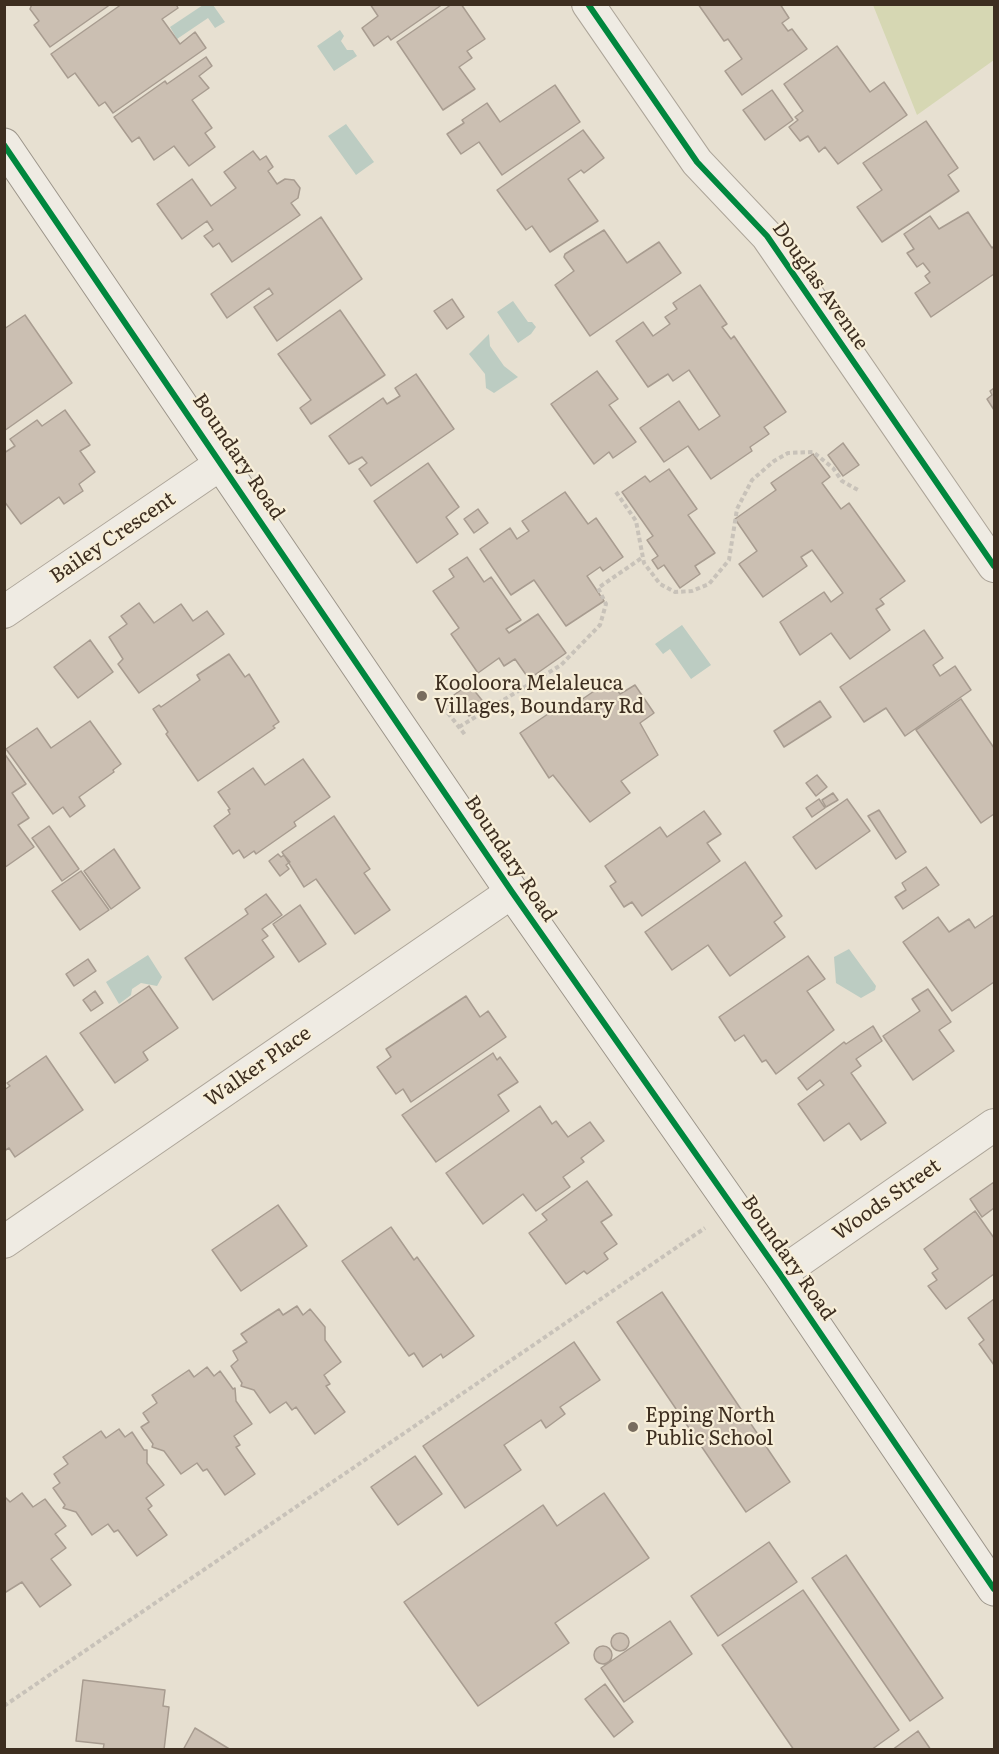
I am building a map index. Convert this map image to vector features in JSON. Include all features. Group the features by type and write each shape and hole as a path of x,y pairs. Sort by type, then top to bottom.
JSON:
{"street":[{"name":"Douglas Avenue","path":"588,4 697,162 767,236 994,566"},
{"name":"Boundary Road","path":"4,145 512,892 780,1274 994,1588"},
{"name":"Bailey Crescent","path":"4,612 222,463"},
{"name":"Walker Place","path":"4,1242 512,892"},
{"name":"Woods Street","path":"780,1274 994,1125"}],"path":[{"path":"616,492 636,521 644,563 660,584 675,592 692,591 709,584 729,560 737,509 752,480 774,461 789,453 813,452 833,468 842,481 858,490"},
{"path":"459,727 561,665 600,625 606,604 598,588 643,557"},
{"path":"456,698 444,708 466,736"},
{"path":"4,1706 733,1208"}],"green space":[{"path":"873,5 994,5 994,60 917,115"}],"shaded area":[{"path":"203,5 213,5 225,22 215,28 208,18 177,39 170,27"},
{"path":"340,30 344,36 341,41 347,50 353,50 357,56 334,71 317,46"},
{"path":"346,124 374,162 356,175 328,136"},
{"path":"513,301 528,322 532,322 536,327 531,334 518,343 497,312"},
{"path":"489,334 490,346 504,366 518,377 494,393 486,388 485,374 469,354"},
{"path":"682,625 711,665 691,679 670,649 663,654 655,644"},
{"path":"849,949 876,986 875,990 861,998 836,983 834,957"},
{"path":"148,955 162,977 157,986 141,983 132,989 131,995 119,1004 106,982"}],"building":[{"path":"32,4 111,4 50,47 34,25 39,21 30,9"},
{"path":"122,4 176,4 178,8 162,19 180,44 195,32 206,48 113,113 105,102 99,106 75,73 68,78 51,54"},
{"path":"370,4 443,4 391,40 388,36 374,46 362,28 378,16"},
{"path":"452,4 461,4 485,39 467,51 472,58 459,67 475,89 443,110 397,42"},
{"path":"698,4 780,4 789,18 782,23 788,31 792,29 807,49 742,95 725,71 742,59 728,39 724,41"},
{"path":"837,46 870,92 884,82 907,115 838,164 825,147 819,152 808,136 800,141 789,127 798,120 795,117 803,111 784,84"},
{"path":"206,57 212,66 199,76 209,88 192,100 212,128 205,133 215,147 189,166 174,146 154,160 139,137 132,142 114,117 165,81 167,84"},
{"path":"555,85 580,122 502,175 479,142 461,154 447,134 464,123 462,120 487,103 500,122"},
{"path":"772,90 793,120 765,140 743,110"},
{"path":"926,121 958,168 948,175 959,191 882,242 857,207 882,190 863,163"},
{"path":"583,130 604,158 584,173 581,170 568,179 598,221 550,252 532,226 526,230 497,190"},
{"path":"253,151 260,160 266,156 273,167 268,171 277,184 285,179 294,180 300,188 298,198 291,203 300,215 232,262 219,243 213,247 204,236 213,230 207,221 182,239 157,204 192,179 211,206 236,188 224,172"},
{"path":"968,212 992,248 994,246 994,274 931,317 915,293 930,283 925,276 930,272 923,263 917,267 907,253 914,249 904,234 930,216 939,229"},
{"path":"321,217 362,279 277,341 254,307 273,294 269,288 227,318 211,294"},
{"path":"604,230 627,263 659,242 681,273 590,336 555,285 574,271 564,257 565,254"},
{"path":"700,285 727,324 722,327 731,339 734,336 786,412 764,427 769,434 750,447 752,451 711,479 688,446 664,462 640,428 679,401 699,430 720,416 689,370 673,381 668,374 648,387 616,341 643,322 653,336 670,324 665,317 677,309 673,303"},
{"path":"452,299 464,317 447,329 434,311"},
{"path":"340,310 385,375 311,424 300,408 311,400 278,354"},
{"path":"25,315 72,383 4,431 4,329"},
{"path":"597,371 618,399 609,405 636,442 613,458 609,452 594,464 551,404"},
{"path":"416,374 454,429 371,486 359,469 367,463 362,457 349,464 329,436 383,398 387,404 400,396 395,388"},
{"path":"994,388 994,410 987,399 992,395 990,391"},
{"path":"65,410 90,445 80,451 95,472 79,484 83,491 64,504 59,497 21,524 4,501 4,453 15,446 10,439 37,420 42,426"},
{"path":"843,443 859,465 843,476 828,455"},
{"path":"813,454 830,477 822,483 841,509 849,503 905,581 880,599 884,604 876,609 890,630 850,659 831,633 800,655 780,622 824,592 831,602 843,593 812,550 801,557 807,566 763,597 739,564 757,551 735,519 776,490 771,483"},
{"path":"428,463 459,507 446,517 458,534 417,563 374,501"},
{"path":"669,469 697,509 688,515 715,553 695,566 700,574 680,588 664,565 658,569 652,560 658,556 647,540 653,536 622,492 645,476 650,482"},
{"path":"565,492 588,524 596,518 623,557 603,571 600,567 587,576 604,601 566,626 534,580 511,595 480,549 510,528 517,539 529,531 522,521"},
{"path":"478,509 488,523 474,533 464,519"},
{"path":"467,557 484,582 491,577 521,620 506,629 509,633 538,614 566,653 529,679 515,659 504,666 499,658 478,673 451,634 459,628 433,591 454,577 449,569"},
{"path":"139,603 154,623 181,604 193,621 207,611 224,634 139,693 118,664 123,659 109,637 127,624 121,616"},
{"path":"924,630 943,658 933,665 940,676 955,666 971,690 905,736 886,708 864,722 840,687"},
{"path":"90,640 113,672 78,698 54,667"},
{"path":"229,654 245,677 249,674 279,722 273,726 275,728 198,781 166,734 168,732 153,709 159,705 161,707 200,680 197,675"},
{"path":"610,680 620,694 635,685 654,713 640,723 658,755 621,781 630,793 590,822 553,775 549,778 520,733 567,701 571,707"},
{"path":"469,684 485,704 469,716 454,695"},
{"path":"961,699 994,748 994,814 981,823 916,730"},
{"path":"820,701 831,717 784,747 774,731"},
{"path":"90,721 121,764 113,770 114,772 79,797 85,806 70,817 63,807 53,814 6,749 37,728 51,748"},
{"path":"4,753 26,784 12,793 29,818 18,825 34,847 4,868"},
{"path":"303,759 330,797 294,822 296,826 256,854 254,851 244,858 239,850 233,854 214,826 230,814 228,810 230,809 218,792 253,768 265,785"},
{"path":"817,775 827,787 816,796 806,783"},
{"path":"833,793 838,800 826,807 822,800"},
{"path":"819,799 825,808 812,817 806,808"},
{"path":"847,799 870,831 816,869 793,837"},
{"path":"879,810 906,852 896,859 868,816"},
{"path":"704,811 721,834 707,843 720,861 642,916 632,902 624,907 610,886 616,882 605,866 660,827 667,837"},
{"path":"334,816 370,869 364,873 390,910 355,934 316,879 304,887 282,852"},
{"path":"49,826 79,869 62,881 32,838"},
{"path":"114,849 140,888 111,909 84,871"},
{"path":"278,854 281,857 284,855 290,862 286,865 289,869 280,876 269,861"},
{"path":"745,862 782,916 774,922 785,937 730,976 708,945 672,970 645,932"},
{"path":"926,867 939,885 903,909 895,897 906,890 902,883"},
{"path":"81,871 109,910 80,930 52,891"},
{"path":"266,894 282,915 262,929 268,936 262,940 274,957 213,1000 185,958 248,914 245,909"},
{"path":"300,905 326,944 299,962 273,924"},
{"path":"994,915 994,982 952,1011 903,942 938,917 949,932 969,919 975,928"},
{"path":"808,956 825,979 807,991 834,1030 776,1074 766,1060 762,1062 744,1035 735,1041 719,1017"},
{"path":"88,959 96,971 74,986 66,974"},
{"path":"149,986 178,1028 143,1052 148,1060 115,1083 80,1033"},
{"path":"928,989 951,1022 939,1030 954,1051 913,1080 883,1036 920,1011 912,999"},
{"path":"95,991 103,1003 91,1011 83,1000"},
{"path":"466,996 480,1017 488,1011 506,1037 411,1102 403,1089 396,1094 377,1067 391,1057 386,1049"},
{"path":"873,1026 882,1041 856,1059 861,1066 851,1073 886,1123 861,1140 849,1123 824,1141 798,1104 824,1085 820,1080 807,1090 798,1078 844,1042 846,1044"},
{"path":"493,1053 497,1060 500,1057 518,1082 498,1095 509,1111 436,1162 402,1115"},
{"path":"46,1056 83,1110 15,1157 9,1148 4,1151 4,1090 10,1086 7,1083"},
{"path":"540,1106 552,1124 556,1121 568,1137 590,1122 604,1141 581,1158 584,1162 563,1177 570,1187 536,1211 523,1194 483,1224 446,1173"},
{"path":"587,1181 612,1215 601,1222 617,1244 604,1253 608,1259 587,1274 584,1271 566,1284 529,1233 547,1220 542,1214"},
{"path":"994,1182 994,1208 982,1217 970,1199"},
{"path":"278,1205 307,1246 241,1291 212,1250"},
{"path":"975,1211 994,1238 994,1274 946,1309 928,1286 937,1280 932,1273 938,1269 924,1249"},
{"path":"391,1227 414,1260 417,1257 474,1336 443,1358 441,1354 423,1367 414,1353 409,1356 342,1261"},
{"path":"662,1292 790,1482 746,1512 617,1322"},
{"path":"994,1299 994,1365 979,1344 984,1340 968,1318"},
{"path":"297,1306 303,1315 310,1309 325,1327 325,1340 341,1362 324,1375 330,1384 326,1386 345,1412 315,1434 296,1407 292,1410 286,1402 270,1413 254,1390 241,1386 242,1383 231,1366 238,1360 233,1351 247,1342 241,1334 279,1309 283,1315"},
{"path":"574,1342 600,1380 560,1407 565,1414 546,1428 541,1420 504,1445 521,1470 465,1508 423,1446"},
{"path":"207,1367 214,1376 220,1371 233,1389 235,1388 236,1401 252,1424 234,1436 240,1445 236,1447 255,1474 225,1495 207,1469 203,1471 197,1463 181,1474 164,1451 152,1447 153,1444 141,1427 149,1422 143,1413 157,1403 152,1395 189,1370 194,1377"},
{"path":"119,1429 125,1437 132,1432 144,1450 147,1450 147,1463 164,1485 146,1498 152,1506 148,1509 167,1535 137,1556 118,1530 114,1532 108,1524 92,1535 76,1512 63,1508 65,1505 53,1488 60,1483 54,1474 68,1464 63,1457 101,1431 106,1438"},
{"path":"415,1456 442,1494 398,1525 371,1487"},
{"path":"22,1493 33,1507 45,1499 66,1526 55,1534 66,1548 51,1559 71,1585 40,1607 22,1582 6,1592 4,1590 4,1496 10,1502"},
{"path":"604,1493 649,1558 555,1623 569,1643 478,1706 404,1602 543,1505 557,1526"},
{"path":"769,1542 797,1582 718,1636 691,1596"},
{"path":"846,1555 943,1698 910,1721 812,1578"},
{"path":"803,1590 899,1730 871,1750 794,1750 722,1645"},
{"path":"670,1621 692,1654 624,1702 601,1668"},
{"path":"620,1633 626,1636 629,1642 626,1648 620,1651 614,1648 611,1642 614,1636"},
{"path":"603,1646 609,1649 612,1655 609,1661 603,1664 597,1661 594,1655 597,1649"},
{"path":"83,1680 165,1690 163,1706 169,1707 164,1750 103,1750 104,1744 76,1741"},
{"path":"605,1684 633,1722 614,1737 585,1699"},
{"path":"195,1728 231,1750 183,1750"},
{"path":"918,1731 931,1750 892,1750"}],"cycle path":[{"path":"588,4 697,162 767,236 994,566"},
{"path":"4,145 512,892 780,1274 994,1589"}],"place":[{"name":"Kooloora Melaleuca Villages, Boundary Rd","path":"422,696"},
{"name":"Epping North Public School","path":"633,1427"}]}
